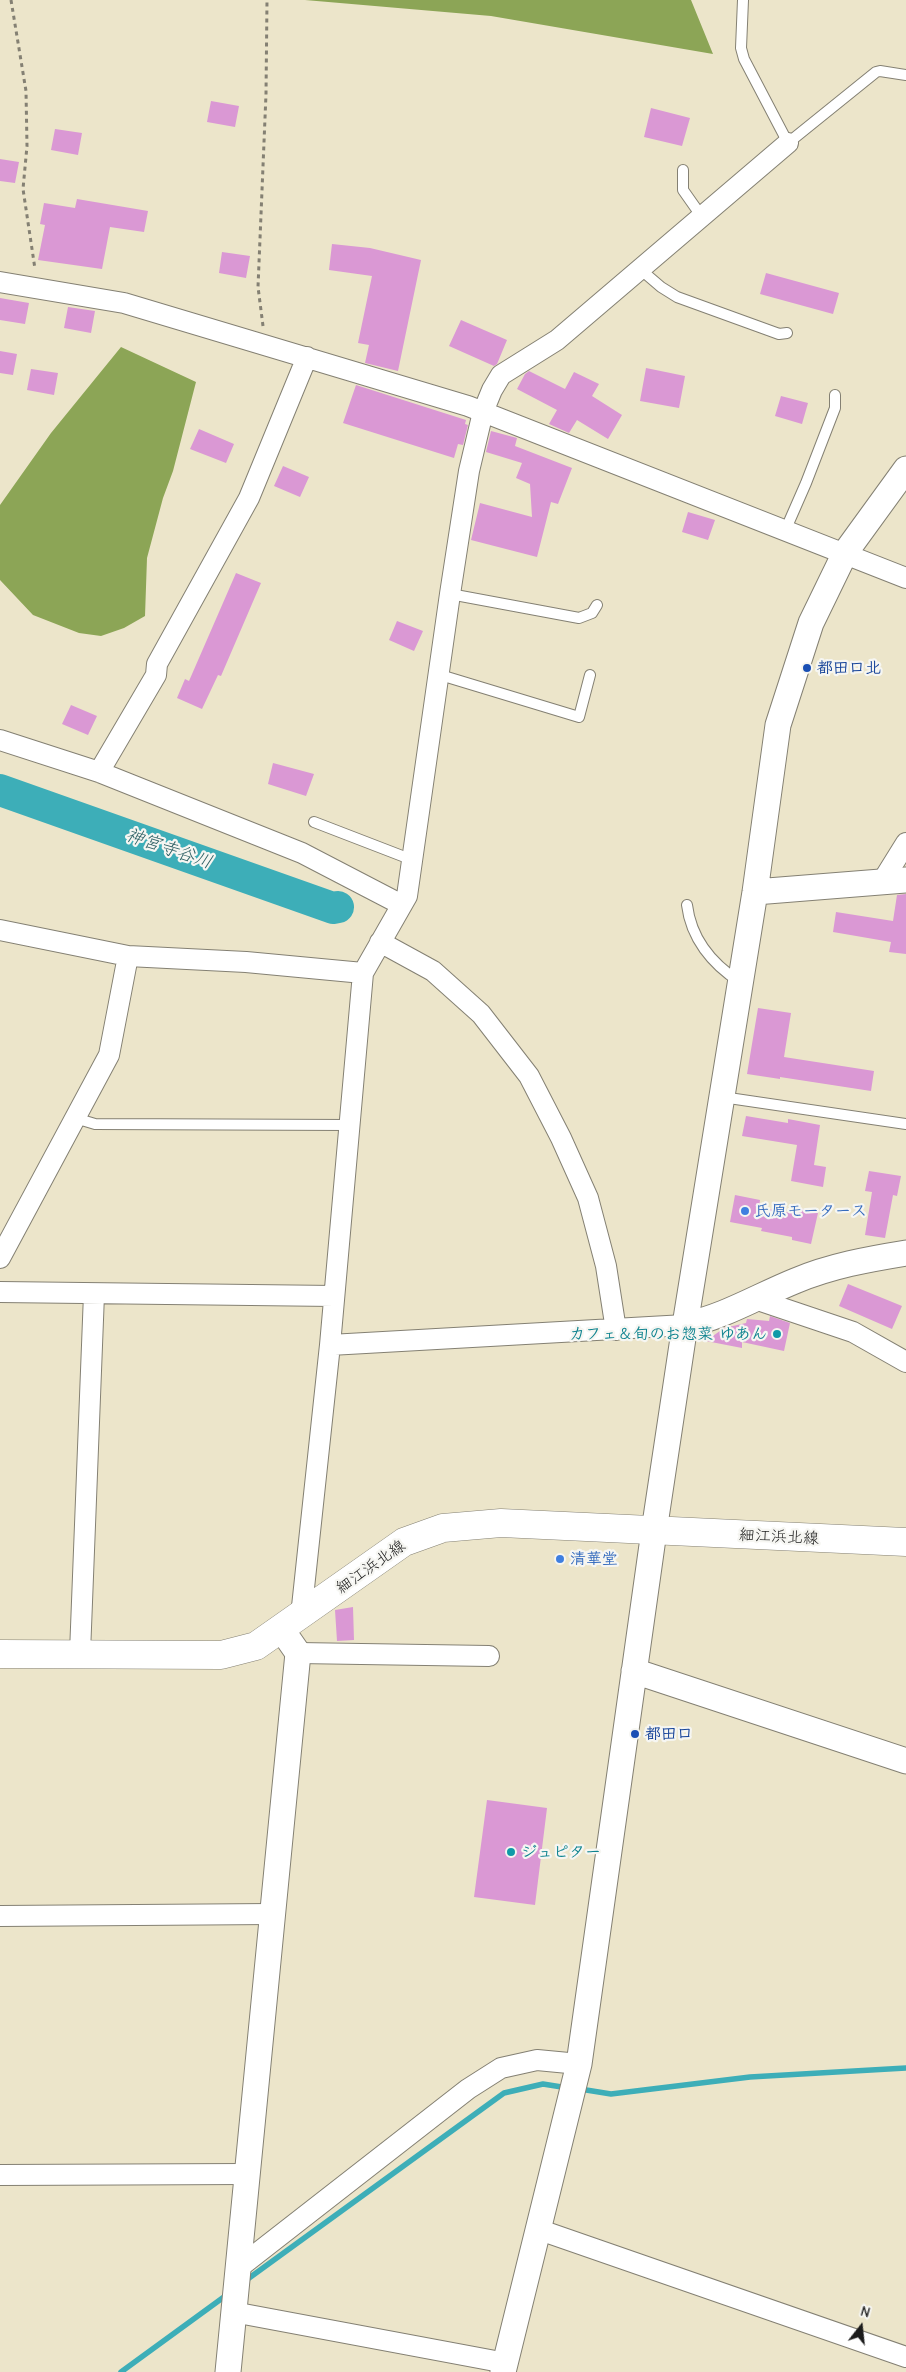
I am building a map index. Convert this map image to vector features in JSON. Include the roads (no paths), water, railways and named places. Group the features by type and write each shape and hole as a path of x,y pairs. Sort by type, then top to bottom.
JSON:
{"main road":[{"name":"細江浜北線","path":"0,1654 220,1655 256,1646 292,1623 404,1542 443,1528 501,1523 906,1542"}],"street":[{"path":"228,2372 236,2273 298,1653 292,1623 330,1344 363,973 407,896 410,859 469,470 483,412 492,390 501,375 557,340 788,143"},
{"path":"0,282 124,303 483,412 906,578"},
{"path":"99,772 156,675 157,664 249,498 307,357"},
{"path":"233,2308 505,2367 540,2230 578,2068 654,1531 755,892 778,725 811,623 845,553 906,469"},
{"path":"0,740 99,772 302,853 402,905"},
{"path":"755,892 894,880 906,843"},
{"path":"0,930 128,956 246,962 363,973"},
{"path":"380,942 432,971 481,1014 529,1076 562,1138 588,1198 606,1266 616,1330"},
{"path":"0,1258 109,1055 128,956"},
{"path":"330,1344 685,1326 706,1321 797,1280 860,1261 906,1252"},
{"path":"0,1292 334,1296"},
{"path":"80,1653 94,1294"},
{"path":"755,1299 854,1332 906,1362"},
{"path":"298,1653 489,1656"},
{"path":"634,1671 906,1761"},
{"path":"0,1916 272,1914"},
{"path":"236,2273 468,2089 501,2068 537,2060 578,2068"},
{"path":"0,2175 246,2174"},
{"path":"540,2230 906,2357"}],"lane":[{"path":"744,0 741,48 744,59 788,143 876,72 906,75"},
{"path":"683,170 683,190 702,217"},
{"path":"640,270 677,297 728,313 779,334 787,333"},
{"path":"785,532 835,408 835,395"},
{"path":"450,594 579,618 592,613 597,605"},
{"path":"437,674 579,717 590,676"},
{"path":"314,822 410,859"},
{"path":"687,905 689,918 700,945 730,976 741,983"},
{"path":"722,1097 906,1124"},
{"path":"75,1118 96,1124 348,1125"}],"waterway":[{"name":"神宮寺谷川","path":"0,790 333,908 338,907"},
{"path":"580,2089 611,2094 750,2077 906,2068"},
{"path":"245,2281 504,2093 543,2084 568,2088"},
{"path":"121,2372 228,2294"}],"place":[{"name":"都田口北","path":"807,668"},
{"name":"氏原モータース","path":"745,1211"},
{"name":"カフェ＆旬のお惣菜 ゆあん","path":"777,1334"},
{"name":"清華堂","path":"560,1559"},
{"name":"都田口","path":"635,1734"},
{"name":"ジュピター","path":"511,1852"}]}
